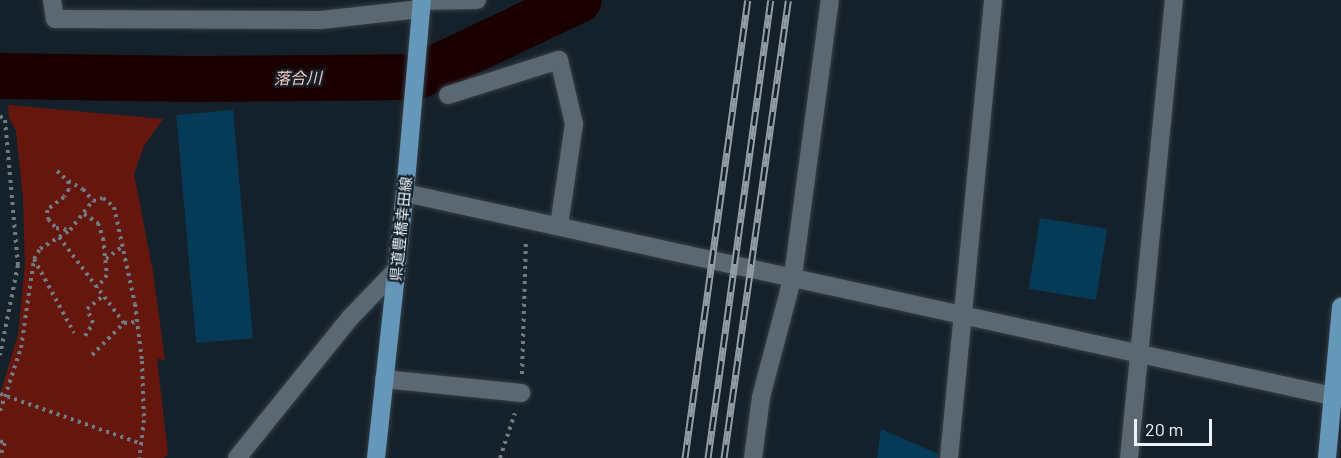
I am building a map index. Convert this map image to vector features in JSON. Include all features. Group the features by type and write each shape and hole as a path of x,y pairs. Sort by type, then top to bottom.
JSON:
{"main road":[{"name":"県道豊橋幸田線","path":"376,458 405,193 421,8"},
{"path":"1327,458 1337,397 1341,307"}],"street":[{"path":"52,0 55,19 321,20 477,0"},
{"path":"753,458 761,397 793,276 830,0"},
{"path":"949,458 993,0"},
{"path":"1129,458 1174,0"},
{"path":"448,95 559,60 574,124 559,225"},
{"path":"405,193 963,313 1337,397"},
{"path":"237,458 350,318 396,270"},
{"path":"384,380 521,393"}],"path":[{"path":"0,116 5,120 18,265 0,356"},
{"path":"57,171 68,181 83,189 93,201"},
{"path":"68,181 69,189 64,197 47,210 48,219 56,228 70,230"},
{"path":"0,411 7,396 21,348 34,259 40,249 70,230 93,201 103,198 114,207 124,245 137,322 144,420 139,458"},
{"path":"84,214 98,223 106,260 107,275 97,288"},
{"path":"500,458 521,393 527,218"},
{"path":"59,237 124,323"},
{"path":"106,260 124,245"},
{"path":"34,259 74,333"},
{"path":"85,336 93,323 87,309 103,296"},
{"path":"92,355 124,323 137,322"},
{"path":"0,394 142,444"},
{"path":"0,441 5,443 0,456"}],"shaded area":[{"path":"8,105 163,119 144,146 134,174 153,272 165,360 157,359 168,454 164,458 0,458 0,394 18,335 25,264 23,198 16,131 9,117"}],"building":[{"path":"233,110 253,338 196,343 176,115"},
{"path":"1040,218 1107,229 1096,300 1029,289"},
{"path":"881,429 938,454 938,458 877,458"}],"waterway":[{"name":"落合川","path":"0,76 193,79 416,77 579,0"}],"railway":[{"path":"685,458 748,0"},
{"path":"708,458 771,0"},
{"path":"724,458 788,0"}]}
